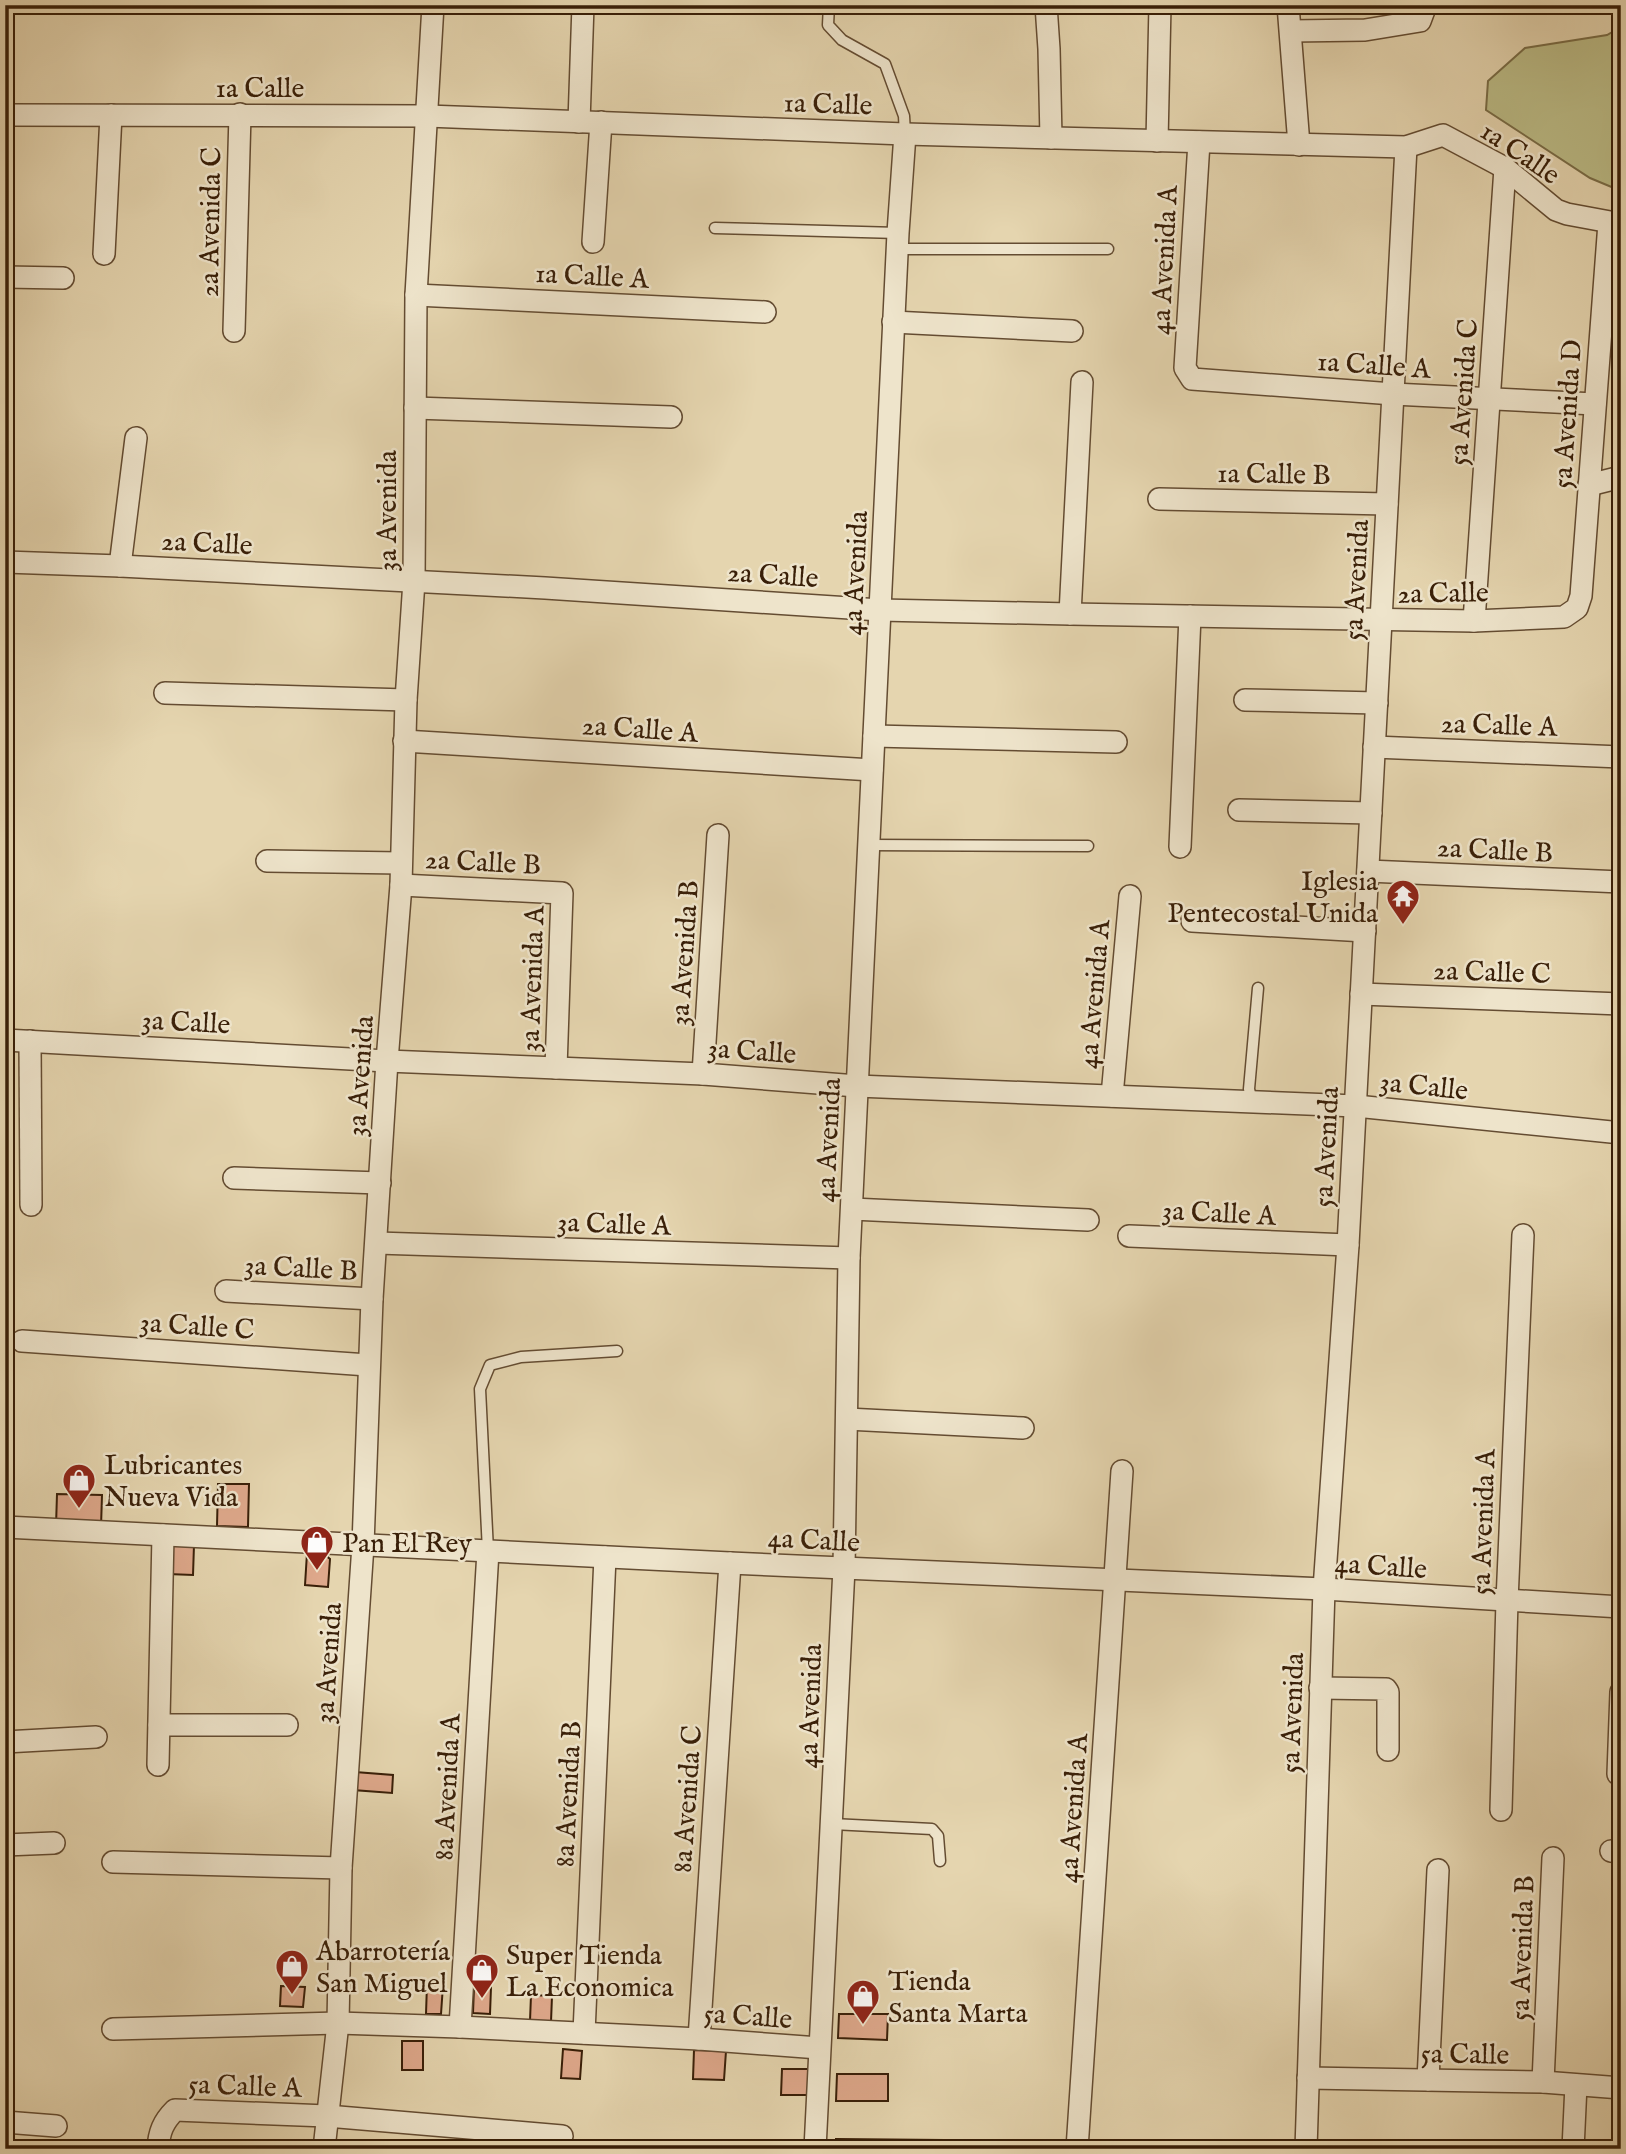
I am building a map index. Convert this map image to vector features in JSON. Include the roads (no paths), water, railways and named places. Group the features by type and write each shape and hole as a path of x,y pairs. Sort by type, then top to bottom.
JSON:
{"street":[{"name":"3a Avenida","path":"324,2149 338,2023 341,1868 363,1545 368,1365 401,886 404,741 414,581 416,295 433,5"},
{"path":"579,122 583,5"},
{"path":"1046,5 1051,138"},
{"path":"1157,141 1160,5"},
{"path":"1288,5 1299,145"},
{"path":"1291,31 1365,30 1423,13"},
{"name":"2a Avenida C","path":"234,331 240,114"},
{"name":"1a Calle","path":"5,115 427,116 905,134 1406,147 1443,135 1505,168 1556,210 1615,223"},
{"path":"104,254 111,115"},
{"path":"593,242 601,122"},
{"name":"4a Avenida","path":"815,2149 844,1568 849,1258 897,241 905,134"},
{"name":"4a Avenida A","path":"1192,379 1185,368 1199,142"},
{"name":"5a Avenida","path":"1306,2149 1324,1589 1356,1106 1406,147"},
{"name":"5a Avenida C","path":"1474,621 1505,168"},
{"name":"5a Avenida D","path":"1577,608 1581,596 1595,404 1615,223"},
{"path":"5,277 63,278"},
{"name":"1a Calle A","path":"416,295 765,312"},
{"path":"893,322 1072,331"},
{"name":"1a Calle A","path":"1192,379 1393,394 1595,404"},
{"path":"1070,614 1082,382"},
{"path":"415,408 671,417"},
{"path":"120,566 136,438"},
{"path":"1588,485 1621,477"},
{"name":"1a Calle B","path":"1159,499 1387,504"},
{"name":"2a Calle","path":"5,562 414,581 880,610 1474,621 1564,617 1577,608"},
{"path":"1180,847 1189,616"},
{"path":"165,693 406,700"},
{"path":"1245,700 1377,703"},
{"path":"874,736 1116,743"},
{"name":"2a Calle A","path":"404,741 872,770"},
{"name":"2a Calle A","path":"1374,747 1621,757"},
{"path":"1239,810 1371,813"},
{"name":"3a Avenida B","path":"703,1074 718,835"},
{"path":"267,861 401,863"},
{"name":"2a Calle B","path":"1368,871 1621,882"},
{"name":"2a Calle B","path":"401,886 562,893"},
{"name":"3a Avenida A","path":"556,1068 562,893"},
{"name":"4a Avenida A","path":"1112,1096 1130,896"},
{"path":"1192,921 1365,931"},
{"name":"2a Calle C","path":"1362,994 1621,1003"},
{"name":"3a Calle","path":"5,1040 387,1061 703,1074 857,1086 1356,1106 1621,1133"},
{"path":"30,1041 31,1205"},
{"path":"234,1178 380,1183"},
{"path":"852,1209 1088,1220"},
{"name":"3a Calle A","path":"1129,1236 1348,1245"},
{"name":"5a Avenida A","path":"1501,1810 1522,1236"},
{"name":"3a Calle A","path":"377,1243 849,1258"},
{"name":"3a Calle B","path":"226,1291 372,1298"},
{"name":"3a Calle C","path":"22,1340 368,1365"},
{"path":"847,1419 1023,1428"},
{"name":"4a Avenida A","path":"1077,2149 1122,1471"},
{"name":"4a Calle","path":"5,1527 1324,1589 1621,1607"},
{"path":"158,1765 163,1535"},
{"name":"8a Avenida A","path":"460,2026 488,1551"},
{"name":"8a Avenida B","path":"584,2033 605,1557"},
{"name":"8a Avenida C","path":"699,2039 730,1563"},
{"path":"1320,1688 1386,1689 1388,1751"},
{"path":"1618,1774 1621,1692"},
{"path":"159,1725 287,1725"},
{"path":"5,1742 96,1737"},
{"path":"5,1845 54,1843"},
{"name":"5a Avenida B","path":"1543,2082 1553,1858"},
{"path":"113,1862 341,1868"},
{"path":"1428,2080 1438,1870"},
{"name":"5a Calle","path":"113,2029 338,2023 460,2026 699,2039 819,2049"},
{"name":"5a Calle","path":"1308,2078 1543,2082 1621,2088"},
{"path":"1573,2149 1576,2085"},
{"name":"5a Calle A","path":"158,2149 158,2135 165,2120 175,2110 327,2116 562,2136"},
{"path":"5,2122 56,2126"}],"lane":[{"path":"829,5 828,25 842,40 885,64 904,116 905,134"},
{"path":"715,228 897,241 1108,249"},
{"path":"869,845 1088,846"},
{"path":"1252,1102 1250,1089 1258,988"},
{"path":"488,1551 480,1389 490,1365 521,1357 617,1351"},
{"path":"832,1824 932,1829 938,1836 940,1861"}],"place":[{"name":"Iglesia Pentecostal Unida","path":"1403,926"},
{"name":"Lubricantes Nueva Vida","path":"79,1510"},
{"name":"Pan El Rey","path":"317,1572"},
{"name":"Abarrotería San Miguel","path":"292,1996"},
{"name":"Super Tienda La Economica","path":"482,2000"},
{"name":"Tienda Santa Marta","path":"863,2026"}]}
